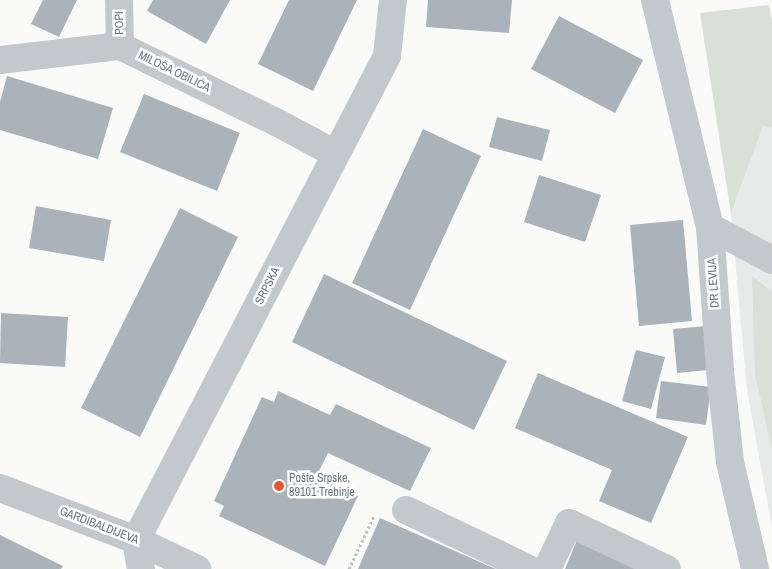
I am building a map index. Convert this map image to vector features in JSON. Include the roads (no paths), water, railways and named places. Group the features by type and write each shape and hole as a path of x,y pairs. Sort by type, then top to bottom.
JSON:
{"street":[{"name":"POPI","path":"119,0 120,46"},
{"name":"SRPSKA","path":"136,540 387,56 393,0"},
{"name":"DR LEVIJA","path":"655,0 710,226 720,371 730,462 755,569"},
{"path":"0,60 120,46"},
{"name":"MILOŠA OBILIĆA","path":"120,46 276,122 336,154"},
{"path":"710,226 772,260"},
{"name":"GARDIBALDIJEVA","path":"0,488 136,540 197,569"},
{"path":"406,510 530,569"},
{"path":"547,569 569,523 667,569"},
{"path":"136,540 141,569"}],"place":[{"name":"Pošte Srpske, 89101 Trebinje","path":"279,486"}]}
